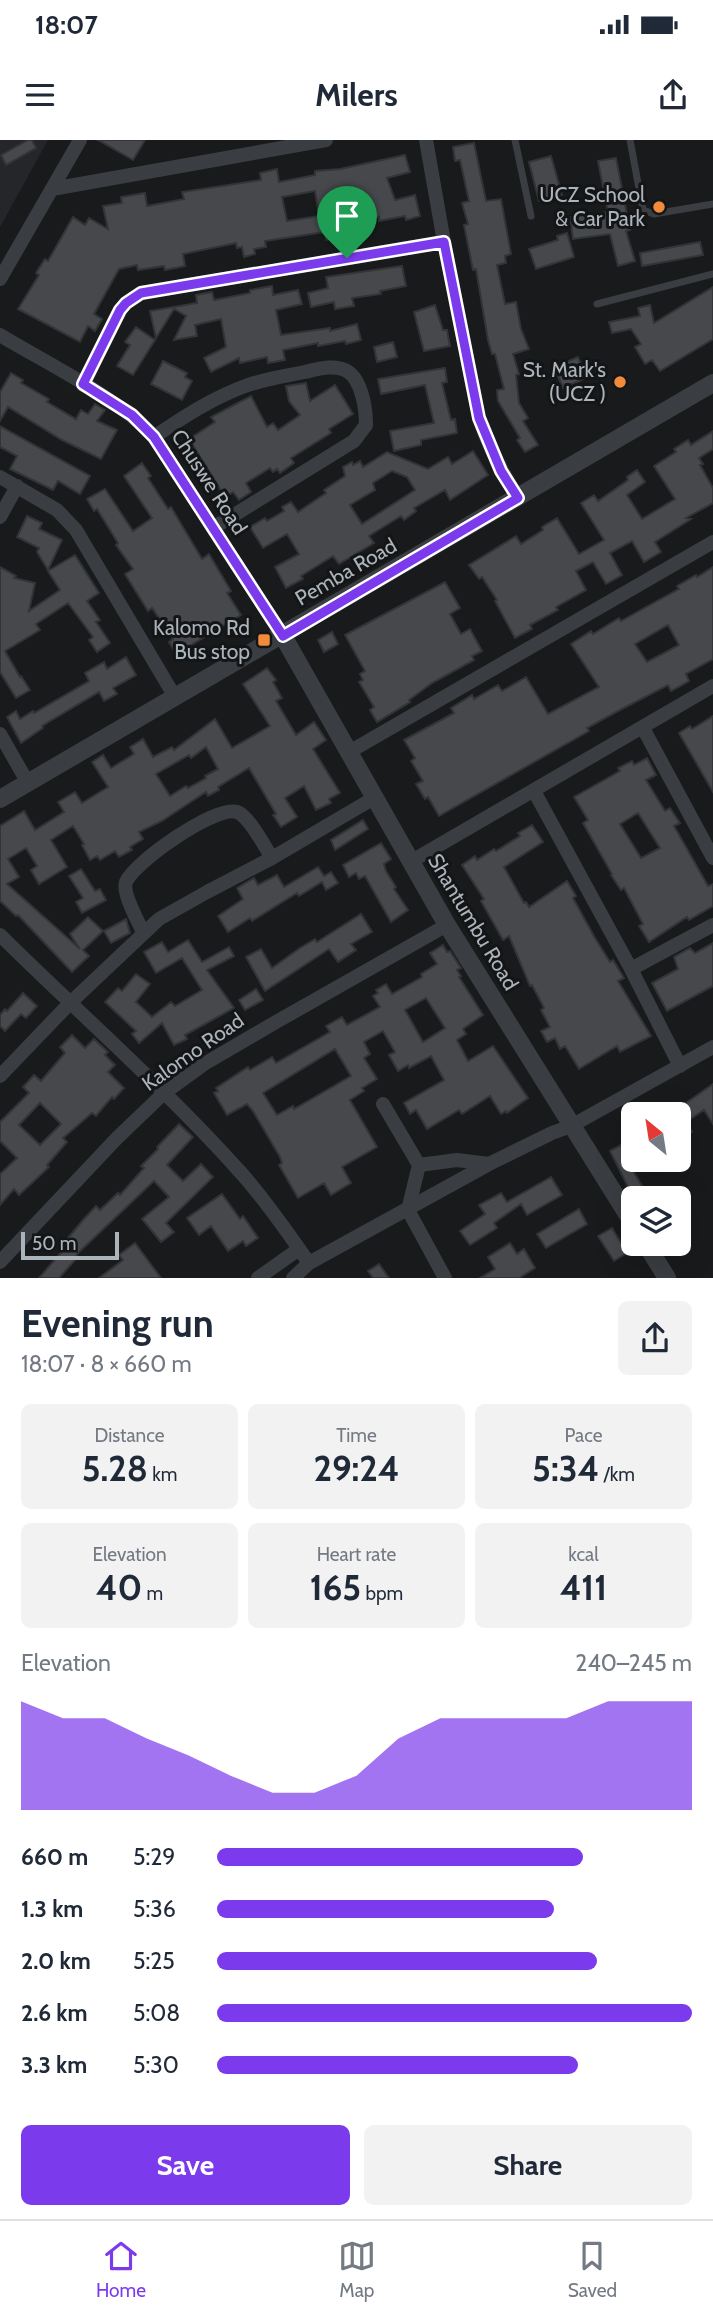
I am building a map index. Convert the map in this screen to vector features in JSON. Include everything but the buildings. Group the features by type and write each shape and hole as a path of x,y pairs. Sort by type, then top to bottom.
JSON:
{"street":[{"path":"0,279 80,140"},
{"path":"52,190 326,140"},
{"path":"426,140 479,418 501,471 518,498"},
{"path":"83,384 120,310 141,293 444,242"},
{"name":"Chuswe Road","path":"0,335 132,415 154,437 283,636"},
{"path":"154,437 195,411 248,385 336,367 349,372 356,381 362,395 366,425 354,441 214,528"},
{"name":"Pemba Road","path":"0,799 713,383"},
{"path":"0,477 57,510 76,530 175,697"},
{"path":"0,517 17,486"},
{"path":"349,752 713,542"},
{"name":"Shantumbu Road","path":"283,636 447,925 621,1205"},
{"path":"410,862 713,686"},
{"path":"643,728 713,858"},
{"path":"0,734 28,783"},
{"path":"534,792 631,969 680,1066"},
{"path":"0,1076 69,1003 143,932 180,906 272,858 374,798"},
{"path":"143,932 125,891 126,883 147,858 211,817 231,811 241,814 272,858"},
{"name":"Kalomo Road","path":"0,1262 117,1138 164,1093 264,1029 447,925"},
{"path":"631,969 713,925"},
{"path":"0,935 164,1093 242,1174 309,1263"},
{"path":"293,1278 309,1263 489,1164 571,1126 713,1047"},
{"path":"383,1104 419,1165 408,1210 445,1278"},
{"path":"419,1165 457,1160 489,1164"},
{"path":"258,1278 299,1249"},
{"path":"653,1256 667,1278"}],"lane":[{"path":"515,140 531,216"},
{"path":"630,140 643,210 654,214 713,204"},
{"path":"597,304 713,274"}],"shaded area":[{"path":"0,140 48,140 0,227"}],"place":[{"name":"UCZ School & Car Park","path":"659,207"},
{"name":"St. Mark's (UCZ )","path":"620,382"},
{"name":"Kalomo Rd Bus stop","path":"264,640"}],"route":[{"path":"444,242 479,418 487,443 518,498 283,636 154,437 132,415 83,384 120,310 141,293 347,258 444,242"}]}
